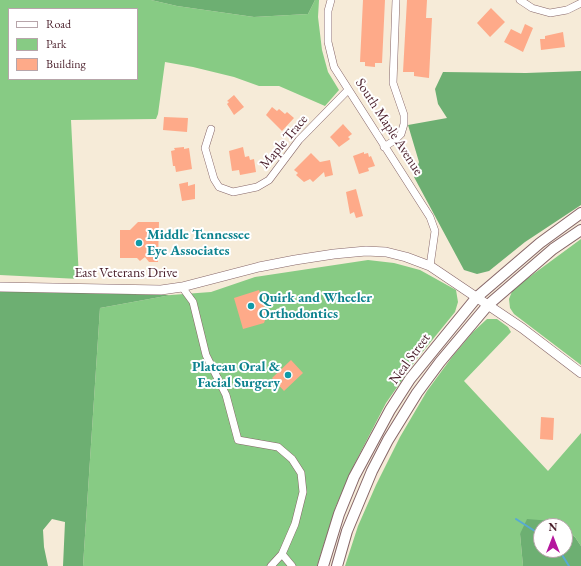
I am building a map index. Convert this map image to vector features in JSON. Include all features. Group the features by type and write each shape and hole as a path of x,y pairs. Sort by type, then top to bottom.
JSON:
{"main road":[{"name":"Neal Street","path":"323,566 339,514 354,477 390,410 432,350 477,297 540,243 581,213"},
{"name":"Neal Street","path":"337,566 347,531 388,440 417,393 440,362 488,305 553,249 581,230"}],"street":[{"name":"South Maple Avenue","path":"331,0 328,11 328,42 334,67 430,217 435,232 430,266"},
{"path":"384,147 401,134 404,124 404,115 393,83 396,0"},
{"path":"520,0 532,8 550,13 567,10 581,3"},
{"name":"Maple Trace","path":"210,129 205,148 214,179 219,187 233,192 257,187 269,180 299,140 348,90"},
{"name":"East Veterans Drive","path":"0,287 161,290 182,287 259,267 334,254 366,251 386,252 430,266 477,297"},
{"path":"182,287 193,302 206,355 226,395 238,440 278,447 292,459 301,473 303,492 295,524 282,554 271,566"},
{"path":"477,297 581,373"},
{"path":"282,554 292,566"}],"green space":[{"path":"0,0 151,0 177,6 254,17 308,14 315,0 319,0 318,17 322,50 328,72 339,90 325,106 279,86 259,86 234,77 165,62 156,119 71,120 79,279 0,275"},
{"path":"151,0 315,0 308,14 254,17 177,6"},
{"path":"581,71 581,205 525,242 489,271 477,274 464,270 414,177 419,162 408,125 447,118 438,104 435,89 443,72 526,73"},
{"path":"581,239 581,365 514,314 510,308 509,299 513,289"},
{"path":"368,260 394,263 420,270 456,290 458,302 455,312 416,360 386,403 355,463 336,506 317,566 83,566 100,308 171,295 211,292 255,277"},
{"path":"0,291 171,295 100,308 83,566 63,566 65,522 52,519 43,530 44,547 48,566 0,566"},
{"path":"487,319 497,319 508,327 511,332 464,381 548,471 581,433 581,546 573,536 573,518 533,518 533,529 520,534 523,566 345,566 358,526 376,485 400,437 427,391 473,332"},
{"path":"527,519 533,519 533,558 573,558 573,536 581,546 581,566 523,566 520,534"}],"building":[{"path":"363,0 385,0 382,63 375,63 375,67 365,66 365,62 360,62"},
{"path":"407,0 427,0 426,18 432,18 429,78 414,76 414,72 403,72"},
{"path":"491,8 505,22 490,37 477,23"},
{"path":"525,24 533,28 523,52 504,42 511,29 521,34"},
{"path":"563,32 565,47 541,50 540,39 545,39 545,36"},
{"path":"234,95 244,107 234,115 227,104 229,102 227,101"},
{"path":"272,107 277,111 279,109 285,114 287,112 294,118 282,131 266,115"},
{"path":"164,117 188,118 187,132 163,130"},
{"path":"343,124 352,134 348,137 350,139 339,147 330,137"},
{"path":"184,147 184,149 189,148 192,169 176,172 175,166 173,166 171,151 175,150 174,148"},
{"path":"243,147 245,157 249,156 250,160 254,159 256,172 240,175 239,170 232,171 229,151"},
{"path":"364,152 364,154 368,153 369,157 371,156 375,166 368,168 369,171 359,174 353,156"},
{"path":"311,153 320,162 330,160 333,175 325,177 324,172 313,182 310,179 304,182 296,175 298,173 294,170"},
{"path":"188,182 188,186 195,184 195,199 182,201 179,184"},
{"path":"356,189 363,216 356,218 354,212 350,214 346,192"},
{"name":"Middle Tennessee Eye Associates","path":"138,222 159,222 158,262 149,262 145,257 140,261 137,258 120,258 120,230 130,230"},
{"name":"Quirk and Wheeler Orthodontics","path":"259,290 267,315 264,323 243,329 234,298"},
{"name":"Plateau Oral & Facial Surgery","path":"291,360 303,373 284,391 272,378"},
{"path":"541,417 554,418 553,440 540,439"}],"waterway":[{"path":"516,519 533,530"},
{"path":"564,558 569,566"}],"place":[{"name":"Middle Tennessee Eye Associates","path":"139,243"},
{"name":"Quirk and Wheeler Orthodontics","path":"251,306"},
{"name":"Plateau Oral & Facial Surgery","path":"288,375"}]}
